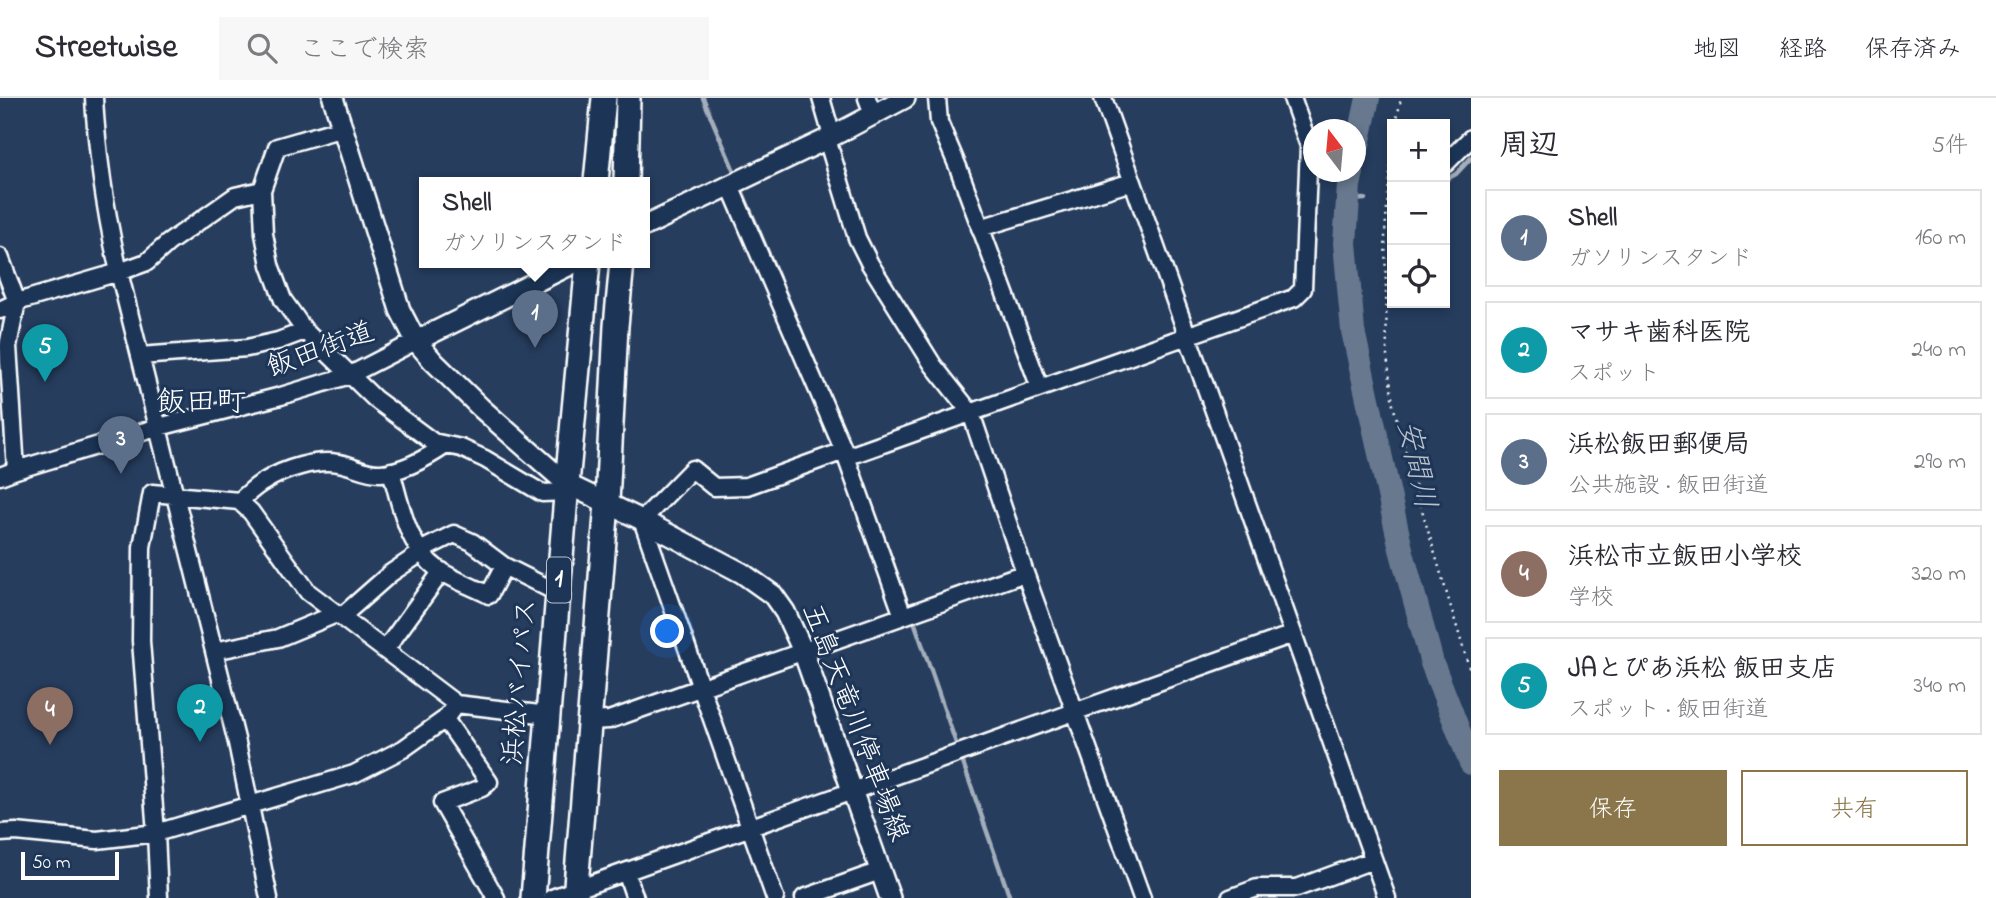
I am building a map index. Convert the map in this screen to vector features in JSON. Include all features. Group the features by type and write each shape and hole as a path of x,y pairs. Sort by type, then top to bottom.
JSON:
{"highway":[{"path":"596,177 604,98"},
{"path":"626,177 628,98"},
{"name":"浜松バイパス","path":"533,898 587,268"},
{"name":"1","path":"576,894 607,503 621,268"}],"main road":[{"name":"五島天竜川停車場線","path":"333,98 400,310 416,341 481,408 567,488 607,503 742,573 773,595 785,612 803,651 890,898"},
{"path":"650,224 829,137 870,106 905,98"},
{"path":"416,341 564,268"}],"street":[{"path":"94,98 106,212 119,272 237,743 269,898"},
{"path":"821,98 857,238 870,264 933,365 971,413 1074,712 1142,898"},
{"path":"937,98 939,122 1040,388"},
{"path":"1103,98 1387,898"},
{"path":"775,898 642,520 692,469 714,487 747,486 971,413 1294,298 1303,289 1309,146 1292,98"},
{"path":"343,128 277,146 262,190 264,234 270,265 283,300 305,331 375,399 433,442 461,448 485,459 542,493 567,488"},
{"path":"1450,159 1471,138"},
{"path":"980,228 1132,182"},
{"path":"736,183 845,454 903,616"},
{"path":"0,310 17,302 147,262 168,243 235,196 262,190"},
{"path":"0,257 17,302 8,346 16,470"},
{"path":"141,356 247,348 305,331"},
{"name":"飯田街道","path":"0,476 159,427 281,396 350,375 416,341"},
{"path":"239,501 264,481 286,471 312,464 337,462 378,473 391,471 430,456 446,445"},
{"path":"391,471 413,541 442,571 489,595 504,566"},
{"path":"159,898 141,641 142,547 152,493 239,501 251,512 308,592 456,704 548,715"},
{"path":"214,651 278,638 339,615 391,573 454,534 472,542 504,566 558,593"},
{"path":"385,650 442,571"},
{"path":"589,721 609,720 1025,573"},
{"path":"551,898 576,894 626,872 1293,634"},
{"path":"0,833 16,832 97,840 156,833 354,774 403,749 445,719 456,704"},
{"path":"445,719 489,782 482,788 442,803 496,898"},
{"path":"1230,898 1257,888 1297,888 1373,860"},
{"path":"804,898 880,871"},
{"path":"626,872 635,898"}],"path":[{"path":"1397,119 1401,98"},
{"path":"1389,182 1384,232 1387,356 1394,405 1471,674"}],"waterway":[{"path":"703,98 737,178"},
{"name":"安間川","path":"1364,119 1368,98"},
{"path":"1450,177 1471,158"},
{"name":"安間川","path":"1350,182 1345,243 1353,331 1401,549 1432,663 1471,763"},
{"path":"740,186 816,365"},
{"path":"1348,200 1365,199"},
{"path":"870,500 910,610"},
{"path":"913,618 958,749"},
{"path":"961,757 1010,898"}],"place":[{"name":"Shell","path":"535,348"},
{"name":"JAとぴあ浜松 飯田支店","path":"45,382"},
{"name":"浜松飯田郵便局","path":"121,474"},
{"name":"マサキ歯科医院","path":"200,742"},
{"name":"浜松市立飯田小学校","path":"50,745"}],"district":[{"name":"飯田町","path":"201,404"}]}
